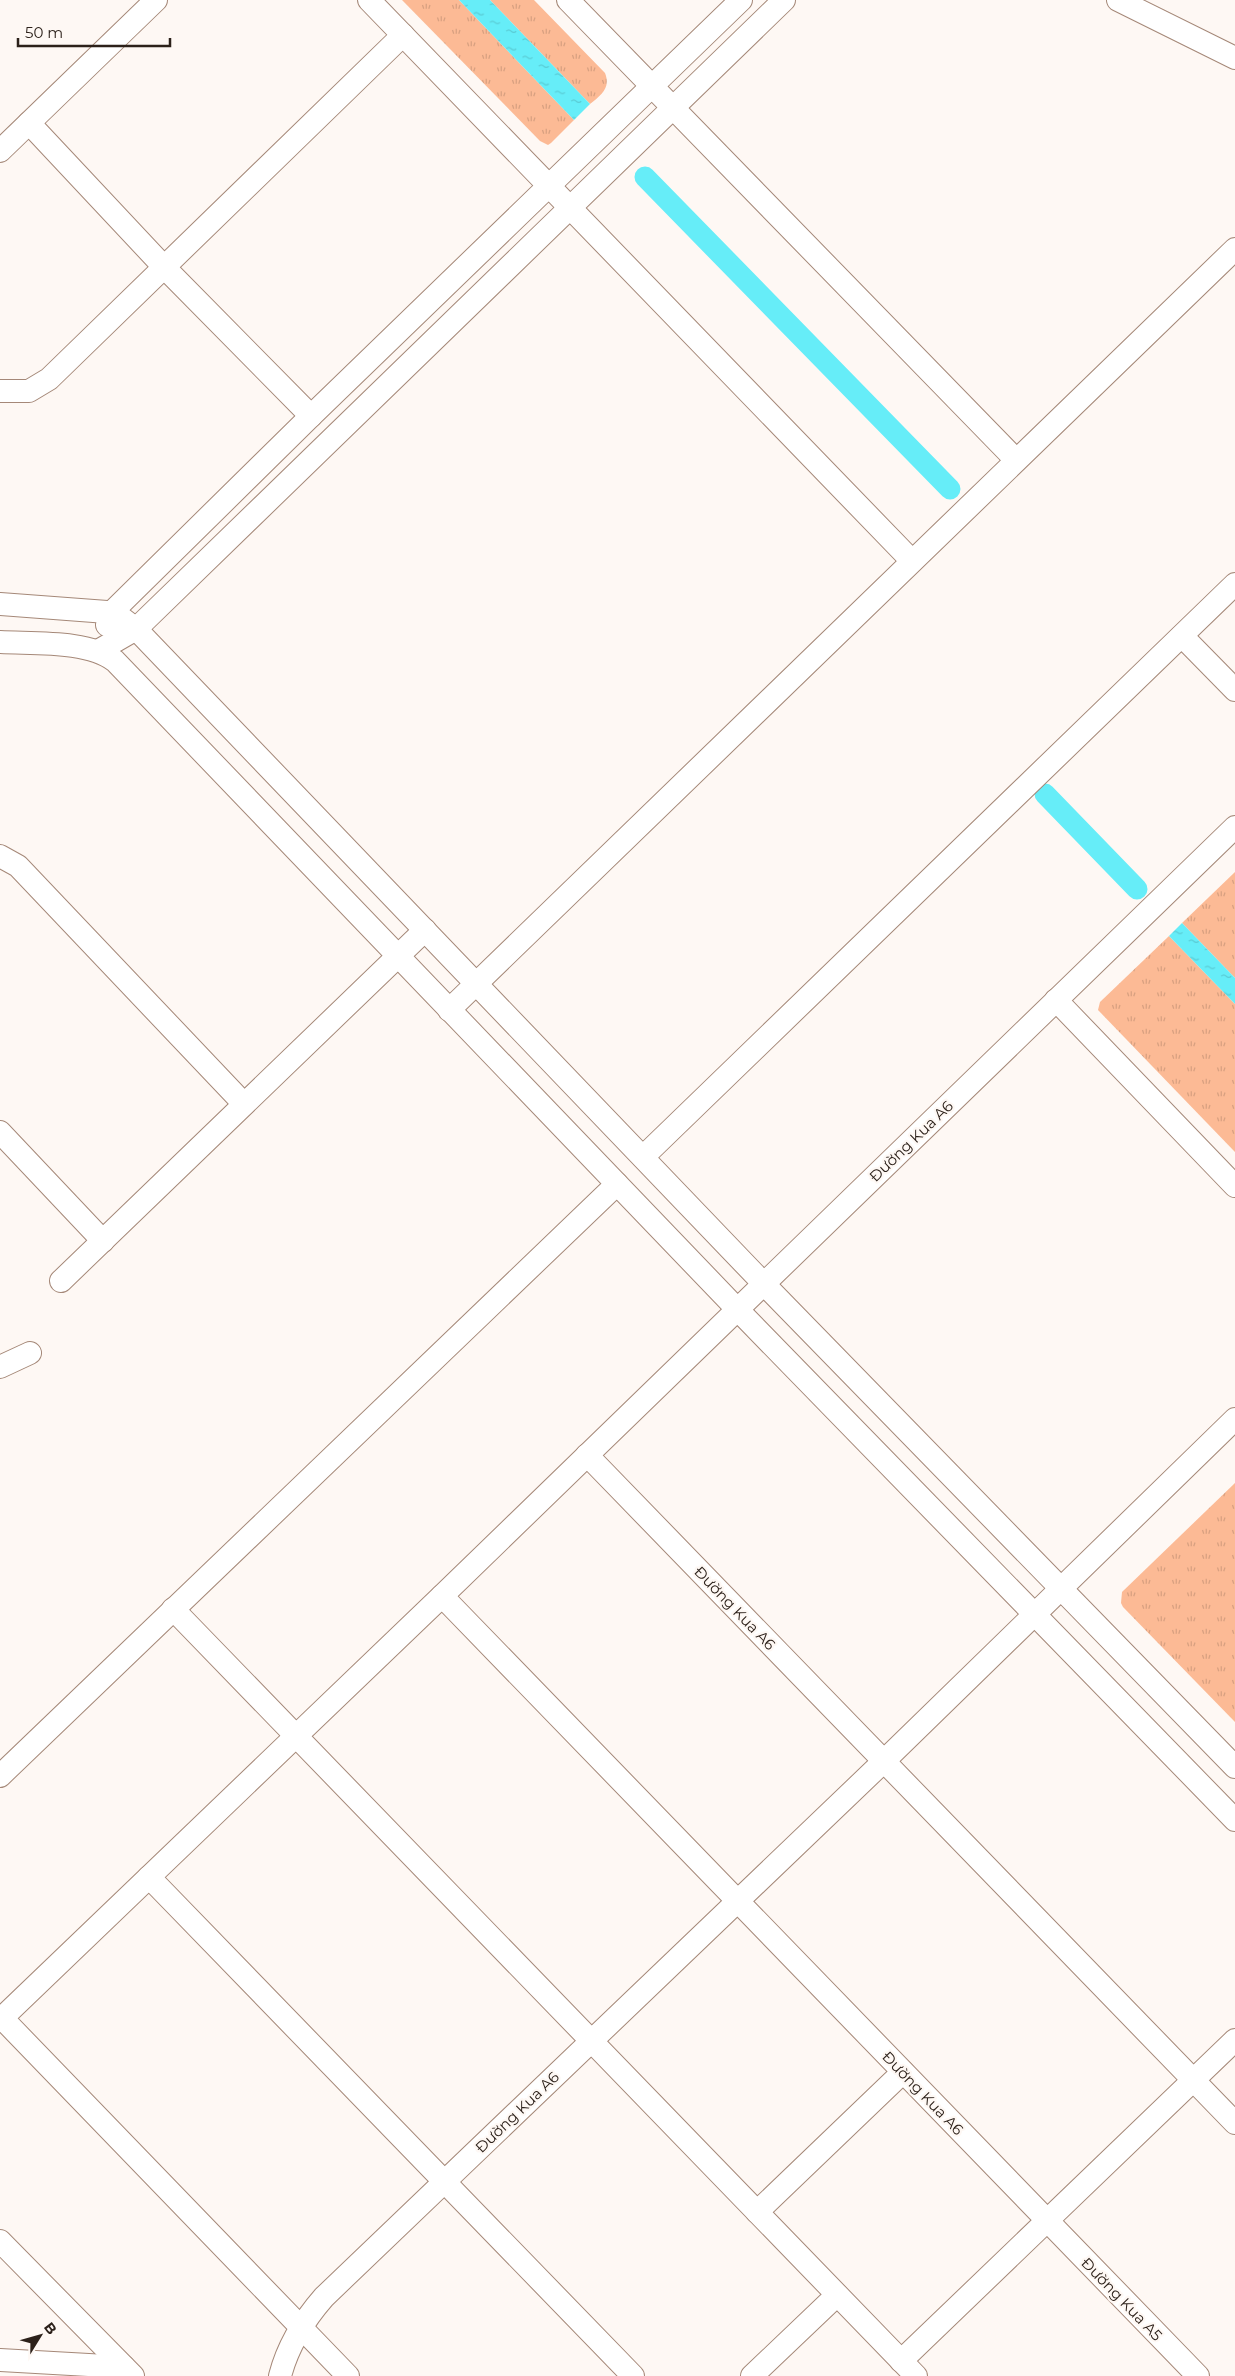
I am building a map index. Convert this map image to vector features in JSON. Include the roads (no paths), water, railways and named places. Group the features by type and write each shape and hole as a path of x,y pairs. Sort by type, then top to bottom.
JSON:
{"street":[{"path":"0,151 156,0"},
{"path":"369,0 912,561"},
{"path":"568,0 673,110 1016,460"},
{"path":"98,651 111,613 311,416 741,0"},
{"path":"98,651 136,629 570,207 673,110 784,0"},
{"path":"1118,0 1235,58"},
{"path":"0,391 29,391 40,386 403,35"},
{"path":"29,123 164,267 311,416"},
{"path":"449,1010 1235,249"},
{"path":"643,1157 1235,584"},
{"path":"0,604 111,613 126,620 136,629 764,1284 1235,1767"},
{"path":"1182,636 1235,690"},
{"path":"0,642 86,648 98,651 115,661 737,1309 1235,1820"},
{"name":"Đường Kua A6","path":"1,2019 442,1596 1235,827"},
{"path":"0,856 18,866 244,1104"},
{"path":"61,1281 425,930"},
{"path":"1056,1000 1235,1186"},
{"path":"0,1132 102,1241"},
{"path":"0,1776 617,1184"},
{"path":"0,1367 30,1353"},
{"name":"Đường Kua A6","path":"280,2376 287,2354 300,2326 324,2297 884,1761 1235,1419"},
{"name":"Đường Kua A6","path":"587,1455 1194,2080"},
{"name":"Đường Kua A6","path":"442,1596 1047,2221"},
{"path":"172,1609 909,2369 1047,2221 1235,2040"},
{"path":"149,1877 633,2376"},
{"path":"1,2019 348,2376"},
{"path":"757,2212 903,2072"},
{"path":"1194,2080 1235,2123"},
{"name":"Đường Kua A5","path":"1047,2221 1198,2376"},
{"path":"0,2241 128,2371"},
{"path":"752,2376 837,2295"},
{"path":"0,2360 128,2371"}],"water":[{"path":"459,0 490,0 590,104 574,120"},
{"path":"1182,923 1235,978 1235,1004 1169,936"}],"waterway":[{"path":"645,177 950,489"},
{"path":"1045,794 1137,889"}]}
